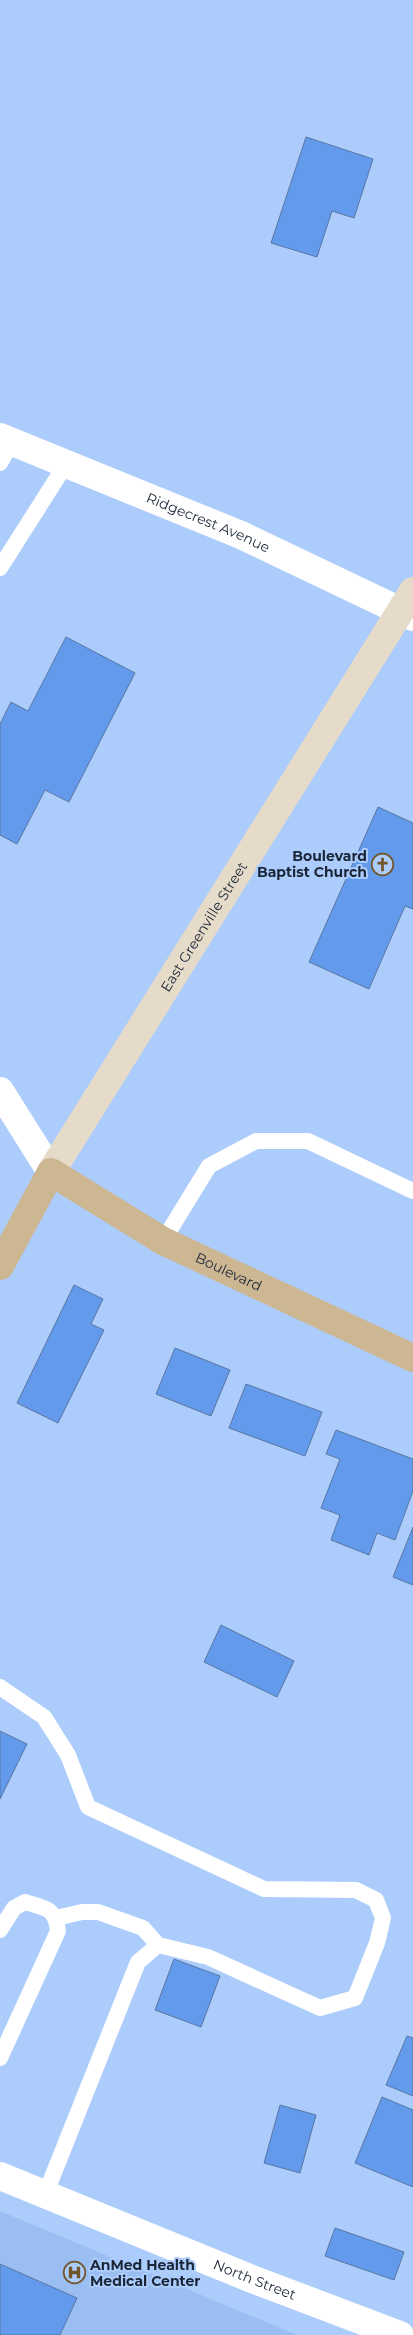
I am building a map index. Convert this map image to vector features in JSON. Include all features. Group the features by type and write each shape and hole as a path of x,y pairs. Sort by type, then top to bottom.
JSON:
{"main road":[{"name":"East Greenville Street","path":"0,1266 8,1234 51,1172 409,607"},
{"name":"Boulevard","path":"51,1172 163,1241 413,1358"}],"street":[{"name":"Ridgecrest Avenue","path":"4,447 66,464 242,535 409,607"},
{"path":"0,1091 51,1172"},
{"name":"North Street","path":"0,2176 252,2279 400,2335"}],"lane":[{"path":"0,568 66,464"},
{"path":"163,1241 209,1166 256,1141 308,1141 413,1191"},
{"path":"0,1687 44,1717 68,1755 88,1807 264,1888 356,1890 376,1900 383,1918 378,1943 355,1998 320,2008 208,1957 158,1945 143,1928 98,1912 82,1912 56,1918"},
{"path":"0,1930 14,1908 25,1902 50,1910 56,1918 58,1932 0,2058"},
{"path":"45,2194 138,1962 158,1945"}],"shaded area":[{"name":"AnMed Health Medical Center","path":"0,2211 297,2335 0,2335"}],"building":[{"path":"306,137 373,159 354,218 332,211 317,257 271,243"},
{"path":"66,637 135,673 69,802 45,790 17,844 0,835 0,724 11,702 28,711"},
{"name":"Boulevard Baptist Church","path":"378,807 413,823 413,909 405,906 369,989 309,962"},
{"path":"74,1285 103,1299 91,1324 104,1330 58,1423 17,1403"},
{"path":"175,1348 230,1370 211,1416 156,1394"},
{"path":"246,1384 322,1412 305,1456 229,1428"},
{"path":"336,1430 413,1459 413,1491 395,1540 377,1533 369,1555 331,1540 340,1515 321,1508 340,1459 326,1454"},
{"path":"413,1527 413,1585 393,1577"},
{"path":"221,1625 294,1661 277,1697 204,1662"},
{"path":"0,1731 27,1744 0,1799"},
{"path":"174,1959 220,1976 201,2027 155,2010"},
{"path":"407,2036 413,2038 413,2096 386,2085"},
{"path":"382,2097 413,2110 413,2187 355,2163"},
{"path":"280,2105 316,2115 300,2173 264,2163"},
{"path":"335,2228 404,2252 394,2280 325,2256"},
{"path":"0,2264 77,2298 60,2335 0,2335"}],"place":[{"name":"Boulevard Baptist Church","path":"383,864"},
{"name":"AnMed Health Medical Center","path":"74,2273"}]}
